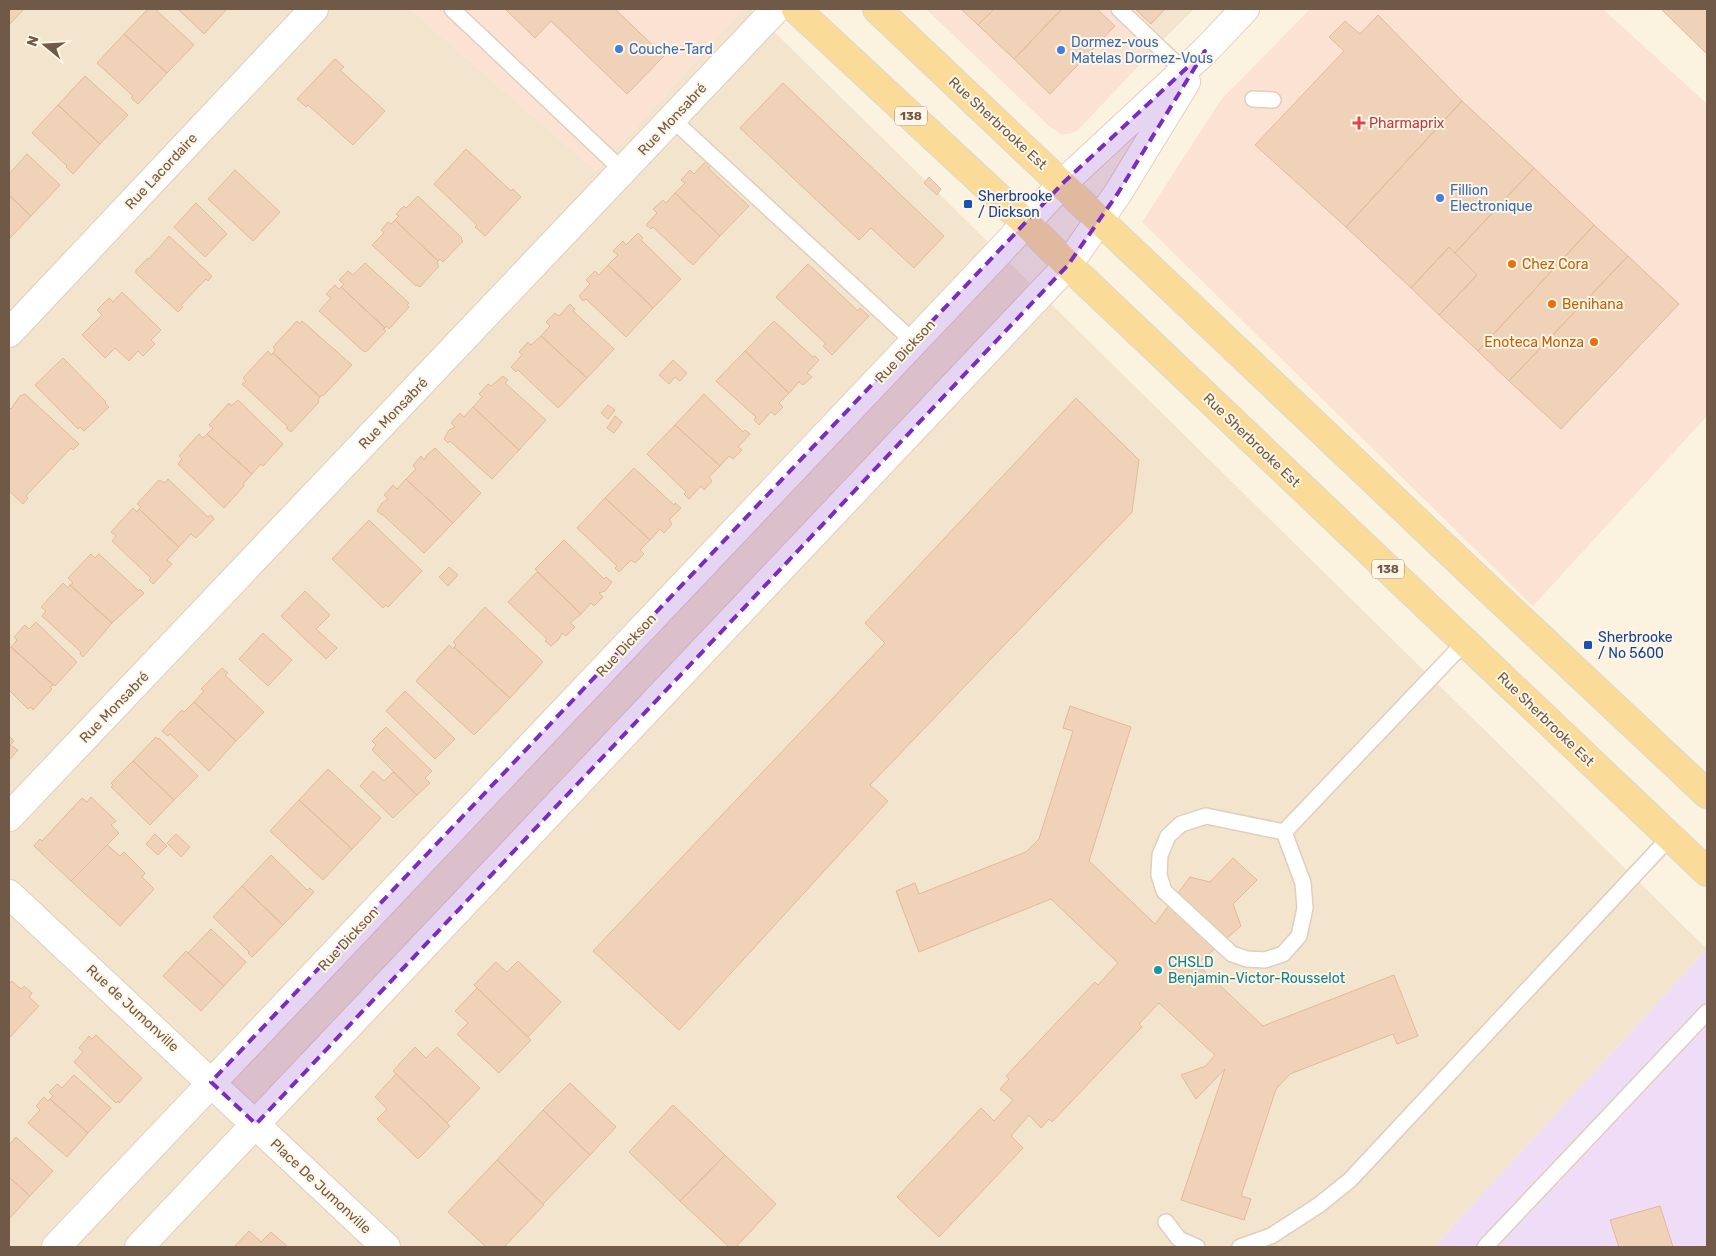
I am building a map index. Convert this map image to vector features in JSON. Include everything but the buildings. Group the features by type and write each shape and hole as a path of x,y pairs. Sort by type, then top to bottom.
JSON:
{"main road":[{"name":"Rue Lacordaire","path":"9,333 314,9"},
{"name":"Rue Monsabré","path":"9,817 776,9"},
{"name":"Rue Sherbrooke Est","path":"796,9 1026,223 1707,872"},
{"name":"Rue Sherbrooke Est","path":"877,9 1707,794"},
{"name":"Rue Dickson","path":"56,1247 914,342 1062,183 1184,71 1245,9"},
{"name":"Rue Dickson","path":"140,1247 1068,265 1100,220 1205,51"},
{"name":"Rue de Jumonville","path":"9,894 256,1124"},
{"name":"Place De Jumonville","path":"256,1124 386,1247"}],"lane":[{"path":"452,9 623,171"},
{"path":"1119,9 1184,71"},
{"path":"1253,99 1273,100"},
{"path":"672,119 914,342"},
{"path":"1284,832 1465,642"},
{"path":"1206,816 1284,832 1303,883 1305,908 1299,936 1283,954 1265,960 1247,959 1232,954 1164,892 1159,875 1160,856 1168,836 1182,824 1206,816"},
{"path":"1240,1247 1271,1236 1319,1205 1350,1180 1670,837"},
{"path":"1485,1247 1707,1012"},
{"path":"1166,1222 1179,1238 1197,1247"}],"highlighted area":[{"path":"1205,51 1118,193 1068,265 256,1124 211,1082 1063,183"}],"shaded area":[{"path":"9,9 410,9 596,171 743,9 751,9 1707,949 1434,1247 9,1247"},
{"path":"410,9 743,9 596,171"},
{"path":"926,9 1134,9 1164,39 1077,131 1061,134 1050,127"},
{"path":"1134,9 1194,9 1164,39"},
{"path":"1310,9 1603,9 1707,104 1707,416 1533,606 1142,222 1221,100"},
{"path":"1707,949 1707,1247 1434,1247"}],"place":[{"name":"Couche-Tard","path":"619,49"},
{"name":"Dormez-vous Matelas Dormez-Vous","path":"1061,50"},
{"name":"Pharmaprix","path":"1359,123"},
{"name":"Fillion Electronique","path":"1440,198"},
{"name":"Sherbrooke / Dickson","path":"968,204"},
{"name":"Chez Cora","path":"1512,264"},
{"name":"Benihana","path":"1552,304"},
{"name":"Enoteca Monza","path":"1594,342"},
{"name":"Sherbrooke / No 5600","path":"1588,645"},
{"name":"CHSLD Benjamin-Victor-Rousselot","path":"1158,970"}]}
